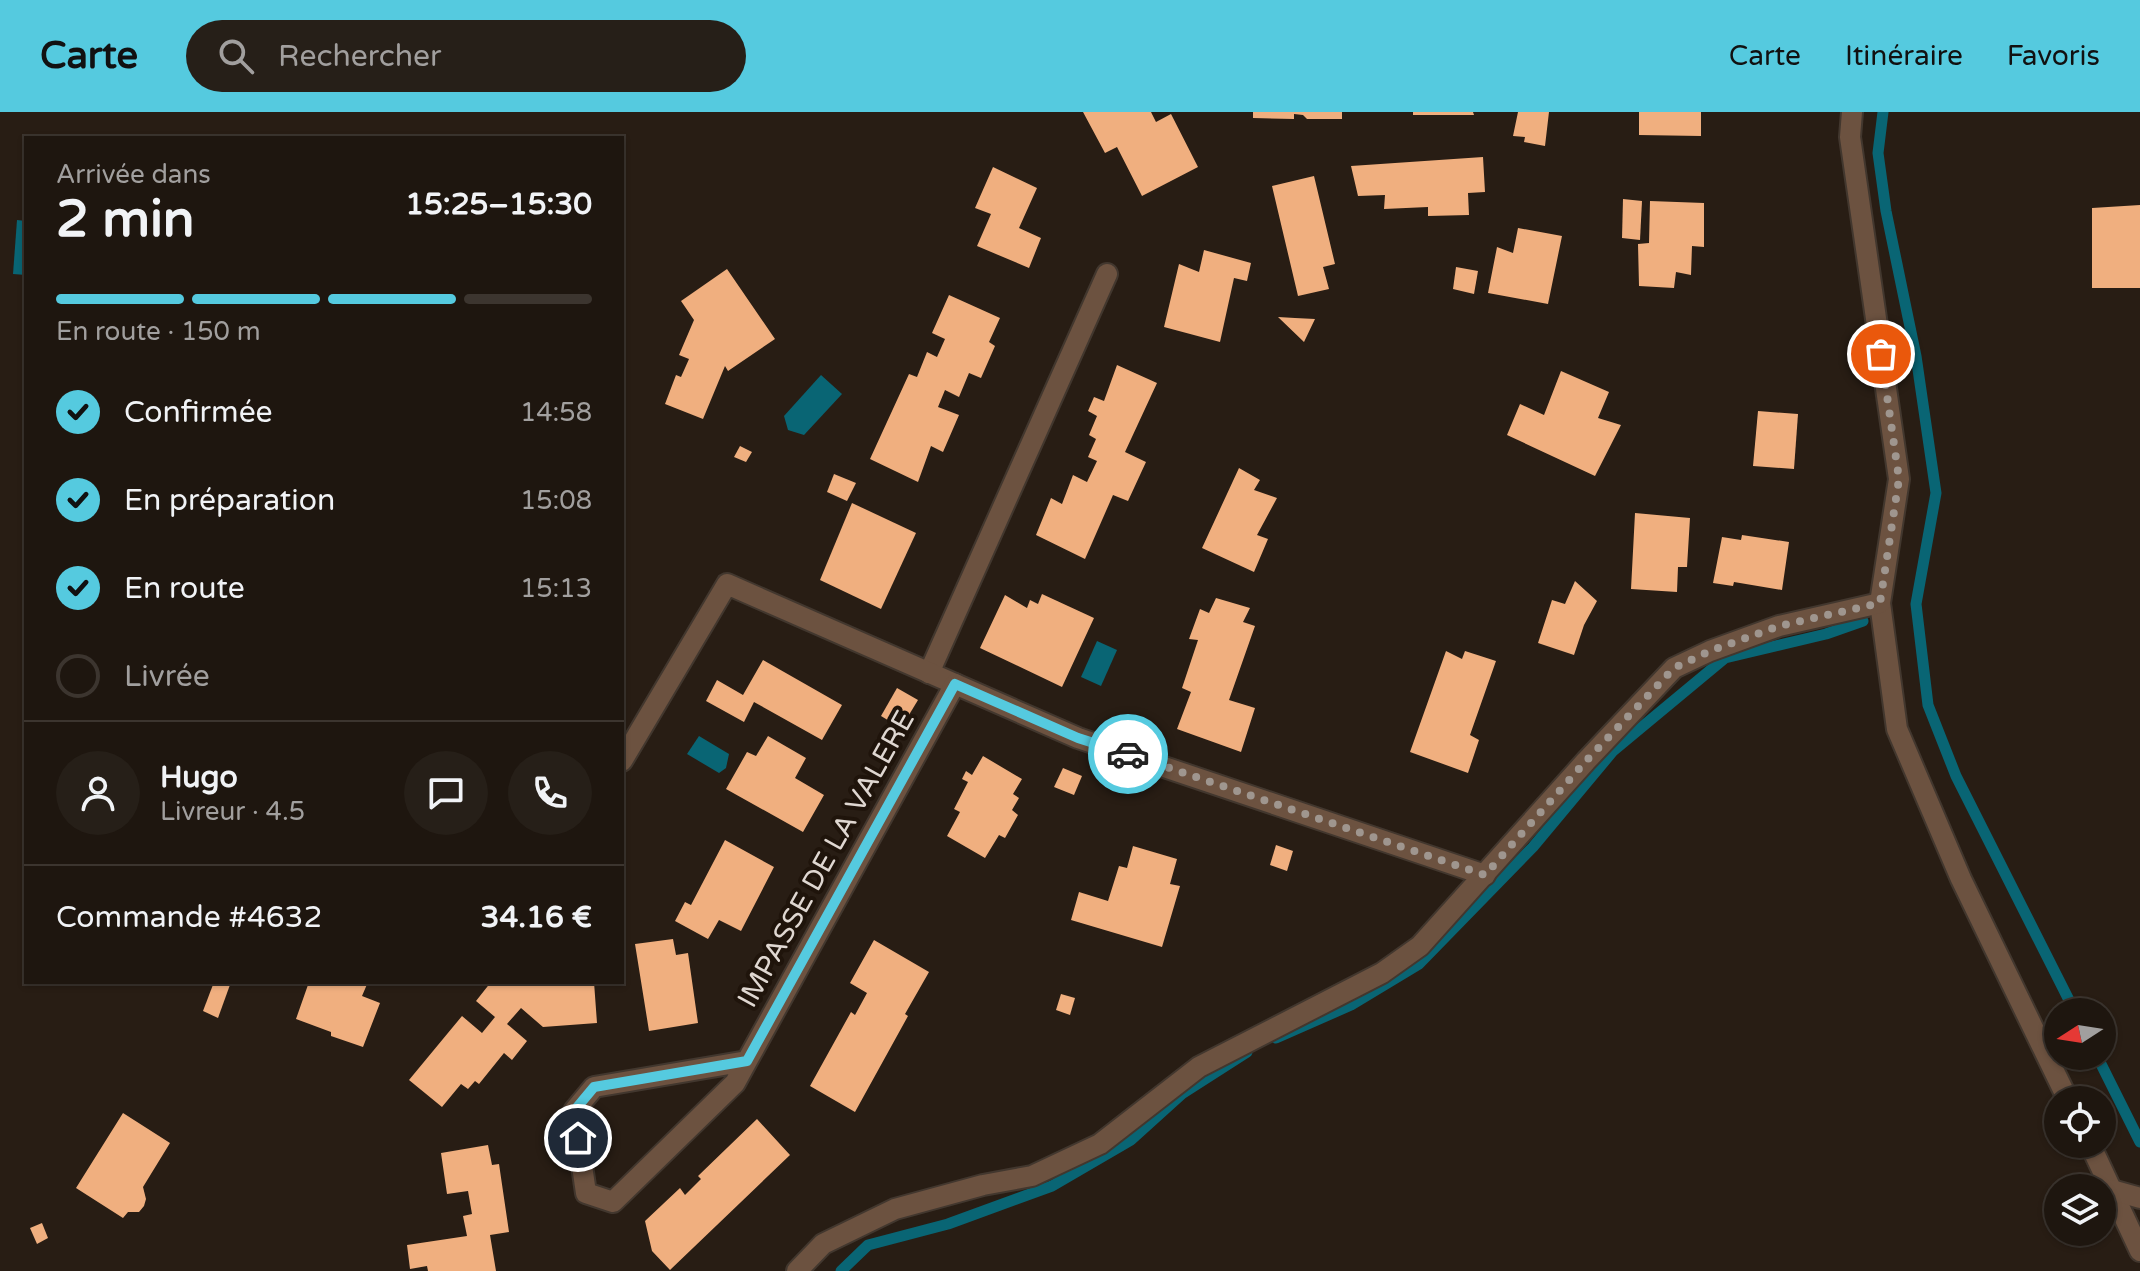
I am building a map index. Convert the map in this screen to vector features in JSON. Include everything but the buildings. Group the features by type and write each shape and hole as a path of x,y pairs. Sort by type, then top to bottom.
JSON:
{"street":[{"path":"1852,112 1850,137 1899,479 1880,603 1897,729 1961,879 2061,1086"},
{"path":"929,673 1107,274"},
{"path":"624,758 727,584 1078,738 1485,875"},
{"path":"797,1271 823,1244 895,1209 983,1185 1032,1176 1100,1144 1199,1067 1382,973 1420,946 1674,668 1710,651 1779,626 1880,603"},
{"name":"IMPASSE DE LA VALERE","path":"747,1061 594,1087 574,1111 586,1193 613,1202 735,1083 955,684"},
{"path":"2116,1191 2140,1198"},
{"path":"2116,1199 2140,1251"}],"water":[{"path":"17,220 24,221 24,275 13,274"},
{"path":"821,375 842,394 804,435 788,430 784,416"},
{"path":"1097,641 1117,650 1101,686 1081,677"},
{"path":"699,736 729,754 726,768 719,773 687,754"}],"waterway":[{"path":"1883,112 1878,153 1886,211 1916,356 1936,493 1916,604 1928,705 1956,776 2068,998"},
{"path":"1276,1038 1351,1005 1419,964 1533,847 1613,751 1725,658 1826,634 1863,621"},
{"path":"841,1271 868,1245 948,1224 1052,1186 1131,1140 1183,1093 1247,1052"},
{"path":"2104,1070 2140,1142"}],"way so far":[{"path":"1128,754 1485,875 1674,668 1710,651 1779,626 1880,603 1899,479 1881,354"}],"route":[{"path":"578,1138 574,1111 594,1087 747,1061 955,684 1078,738 1128,754"}]}
